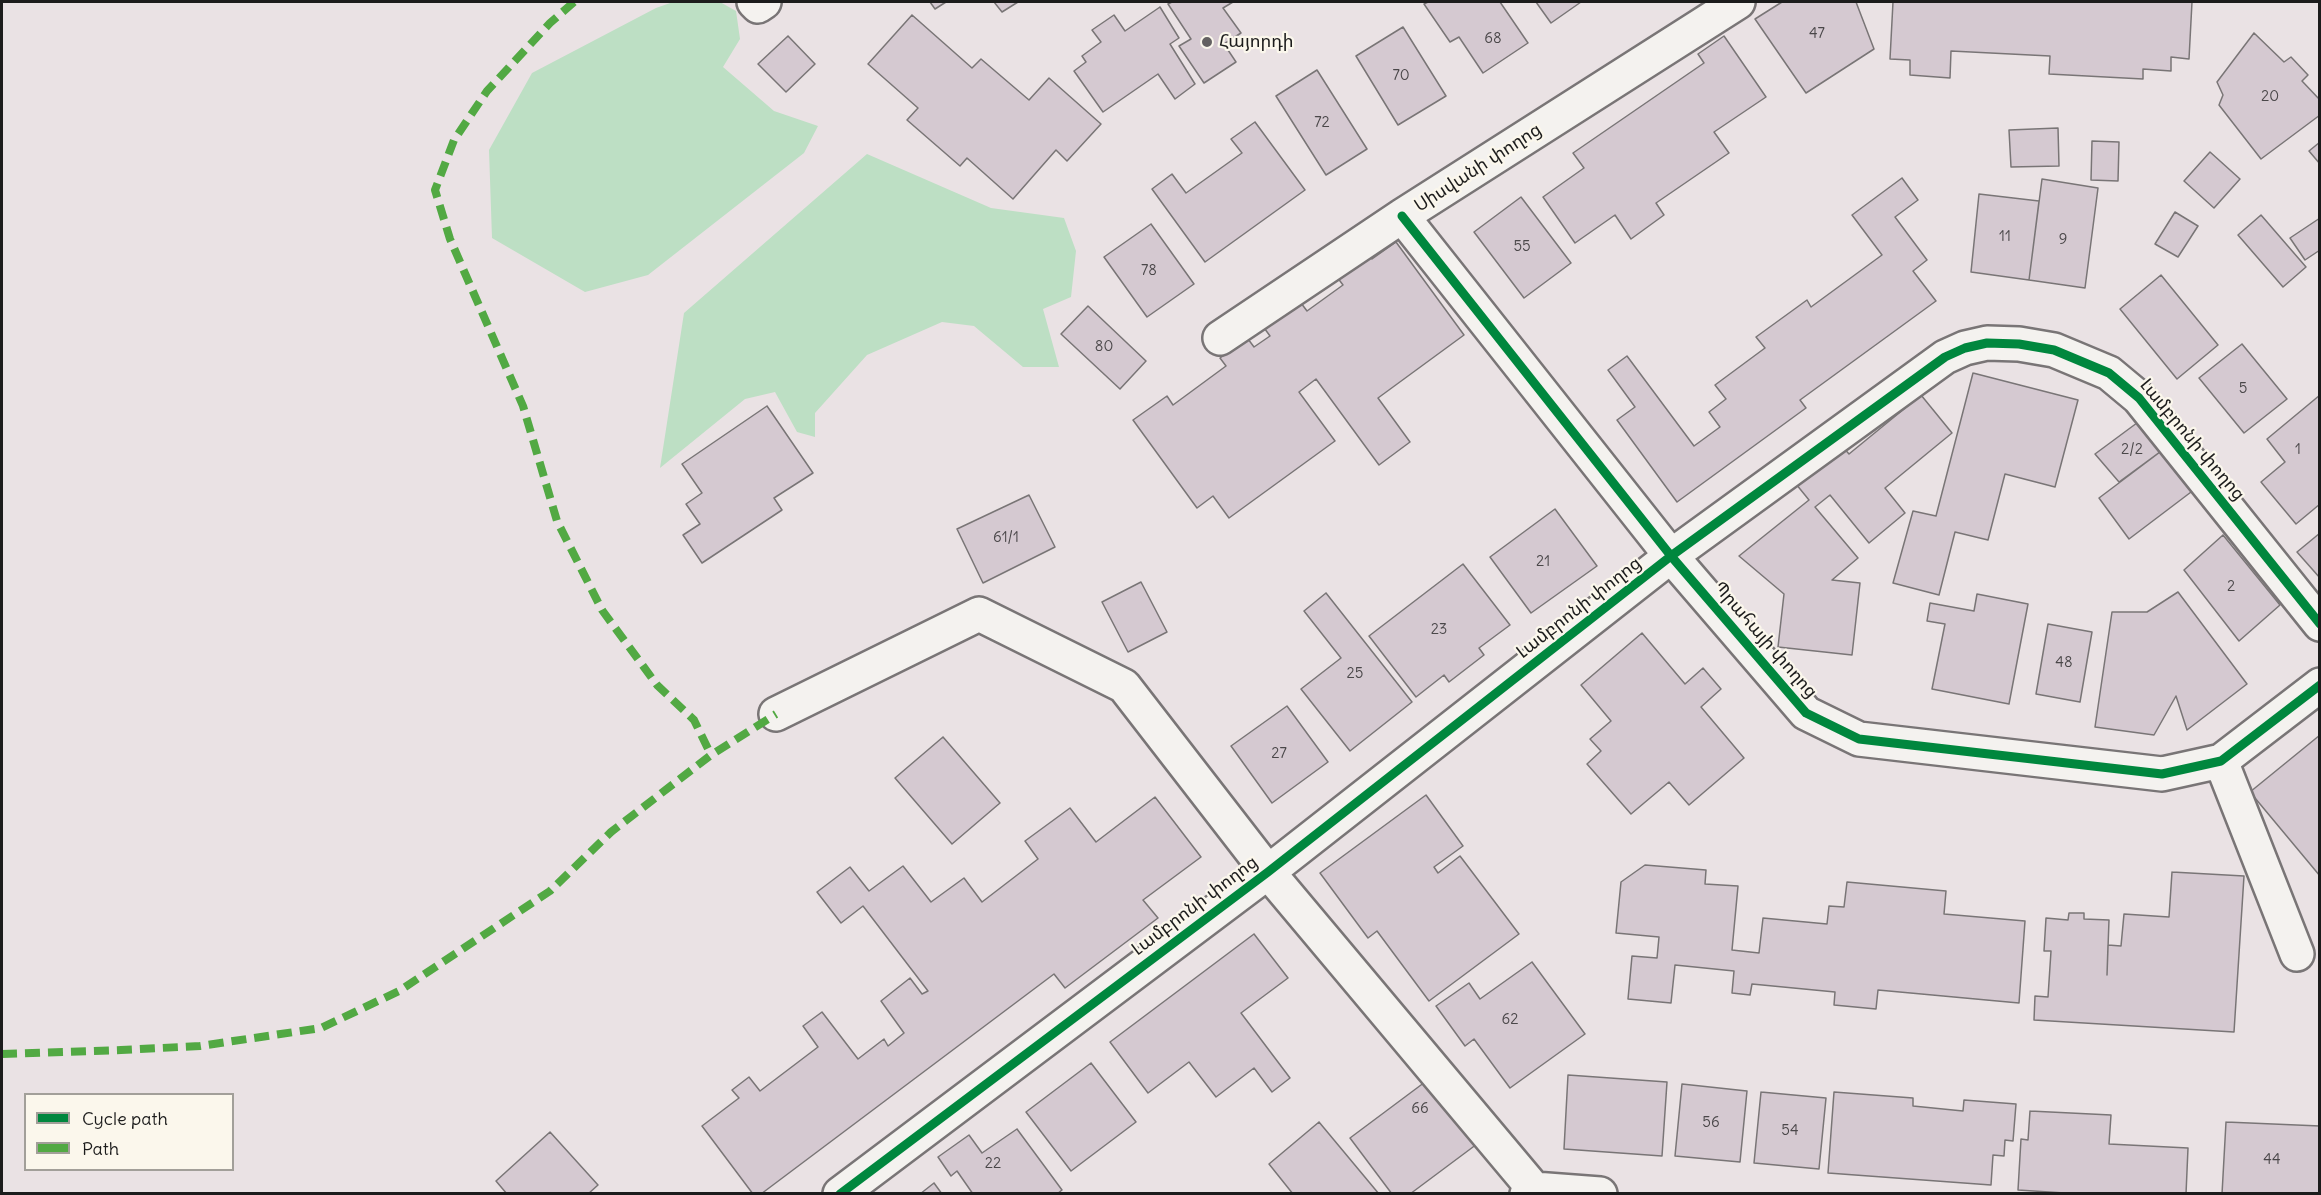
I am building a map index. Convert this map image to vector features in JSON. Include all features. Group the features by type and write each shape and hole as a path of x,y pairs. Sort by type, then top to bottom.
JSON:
{"street":[{"path":"754,2 758,6 764,2"},
{"name":"Սիսվանի փողոց","path":"1220,338 1402,216 1738,2"},
{"name":"Պրահայի փողոց","path":"1402,216 1671,556 1806,713 1859,739 2162,774 2221,761 2319,685"},
{"name":"Լամբրոնի փողոց","path":"840,1194 1268,872 1671,556 1945,357 1965,348 1987,343 2019,344 2054,350 2109,373 2139,398 2319,624"},
{"path":"776,714 979,614 1124,686 1268,872 1531,1191 1600,1194"},
{"path":"2221,761 2297,954"}],"green space":[{"path":"673,2 720,2 736,11 740,39 723,67 774,111 818,126 804,153 648,275 585,292 492,238 489,150 532,73 656,8"},
{"path":"867,154 991,208 1064,218 1076,251 1071,297 1043,309 1059,367 1023,367 974,326 942,322 867,355 815,413 815,437 797,432 775,392 745,399 660,468 684,313"}],"building":[{"path":"930,2 946,2 935,9"},
{"path":"994,2 1018,2 1002,12"},
{"name":"Հայորդի","path":"1172,2 1233,2 1223,8 1241,33 1224,44 1236,62 1204,83 1179,46 1191,39 1168,4"},
{"path":"1428,2 1500,2 1528,43 1483,73 1459,37 1450,42 1424,4"},
{"path":"1536,2 1581,2 1551,23"},
{"path":"1782,2 1856,2 1874,49 1806,93 1755,19"},
{"path":"1893,2 2192,2 2189,59 2171,57 2171,71 2143,69 2143,79 2049,74 2050,56 1951,51 1950,78 1910,75 1910,60 1890,59"},
{"path":"1160,7 1179,38 1170,44 1195,84 1175,99 1158,74 1103,112 1074,71 1086,62 1082,56 1101,42 1092,30 1114,15 1125,31"},
{"path":"912,15 972,68 981,59 1029,100 1049,78 1101,124 1067,161 1056,150 1013,199 967,158 960,166 907,120 918,108 868,64"},
{"path":"1403,27 1446,96 1398,125 1356,56"},
{"path":"2254,33 2284,62 2291,57 2308,75 2302,81 2320,100 2320,115 2261,159 2219,105 2223,95 2217,82"},
{"path":"788,36 815,64 786,92 758,64"},
{"path":"1724,36 1766,97 1714,132 1729,153 1656,203 1664,215 1631,239 1615,215 1575,243 1543,197 1584,168 1573,153 1704,63 1698,54"},
{"path":"1317,70 1367,149 1326,175 1276,96"},
{"path":"1255,122 1305,190 1205,262 1152,189 1172,174 1186,193 1242,153 1231,139"},
{"path":"2058,128 2059,166 2011,167 2009,130"},
{"path":"2092,141 2119,142 2118,181 2091,180"},
{"path":"2320,142 2320,164 2309,151"},
{"path":"2210,152 2240,179 2214,208 2184,181"},
{"path":"1902,178 1918,200 1895,217 1927,260 1913,271 1936,301 1800,400 1806,408 1677,502 1617,420 1635,407 1608,370 1627,356 1694,446 1720,427 1709,412 1726,399 1715,385 1765,348 1756,337 1807,300 1811,307 1882,255 1852,215"},
{"path":"2042,179 2098,188 2085,288 2029,280"},
{"path":"1979,194 2039,201 2029,280 1971,272"},
{"path":"1521,197 1571,263 1524,298 1474,232"},
{"path":"2175,212 2198,226 2178,257 2155,244"},
{"path":"2261,215 2306,267 2283,287 2238,235"},
{"path":"2320,218 2320,250 2305,260 2290,238"},
{"path":"1151,224 1194,284 1147,317 1104,257"},
{"path":"1396,242 1464,335 1378,398 1410,442 1379,465 1316,379 1299,392 1335,441 1229,518 1213,496 1197,508 1133,420 1167,396 1173,405 1226,366 1220,358 1248,339 1254,347 1270,336 1262,325 1298,299 1307,311 1343,285 1334,273 1366,250 1372,259"},
{"path":"2161,275 2218,345 2177,379 2120,309"},
{"path":"1088,306 1146,361 1120,389 1061,334"},
{"path":"2242,344 2287,399 2244,433 2199,378"},
{"path":"1973,373 2078,400 2055,487 2005,474 1988,540 1955,532 1939,595 1893,583 1913,511 1936,516"},
{"path":"1921,395 1952,433 1885,488 1905,513 1869,543 1830,495 1815,507 1858,558 1832,580 1860,583 1852,655 1778,647 1784,594 1739,556 1809,500 1796,484 1842,446 1849,454"},
{"path":"2320,395 2320,504 2296,524 2261,482 2285,462 2267,439"},
{"path":"767,406 813,473 774,498 782,510 702,563 683,535 700,524 686,504 702,493 682,464"},
{"path":"2145,417 2168,446 2119,482 2095,454"},
{"path":"2168,446 2199,486 2129,539 2099,498"},
{"path":"1029,495 1055,547 983,583 957,529"},
{"path":"1555,509 1597,566 1531,613 1490,557"},
{"path":"2320,533 2320,578 2297,552"},
{"path":"2223,535 2280,605 2239,641 2184,570"},
{"path":"1463,564 1510,625 1479,648 1484,655 1449,682 1444,675 1416,697 1369,636"},
{"path":"1141,582 1167,632 1128,652 1102,602"},
{"path":"2178,592 2247,684 2187,730 2176,696 2154,735 2095,727 2112,612 2147,612"},
{"path":"1326,593 1412,702 1350,751 1301,689 1341,658 1304,611"},
{"path":"1977,594 2028,604 2009,704 1932,689 1945,624 1927,621 1930,603 1974,611"},
{"path":"2048,624 2092,632 2080,702 2036,694"},
{"path":"1642,633 1685,684 1703,668 1721,689 1701,707 1744,758 1689,805 1669,782 1631,814 1587,764 1601,751 1590,739 1611,721 1581,685"},
{"path":"1287,706 1328,762 1272,803 1231,746"},
{"path":"2320,735 2320,876 2250,792"},
{"path":"943,737 1000,803 952,844 895,778"},
{"path":"1426,795 1463,846 1434,867 1438,873 1460,856 1519,934 1429,1001 1377,931 1368,938 1320,873"},
{"path":"1155,797 1201,857 1143,900 1158,918 1065,988 1054,974 761,1194 753,1194 702,1126 739,1098 732,1090 749,1077 760,1091 818,1047 803,1026 822,1012 858,1059 884,1039 888,1046 904,1033 881,1001 910,978 922,994 928,991 863,906 841,923 817,892 850,867 869,891 903,866 931,902 964,878 982,902 1038,859 1025,841 1070,808 1096,842"},
{"path":"1645,865 1706,870 1705,884 1738,886 1732,950 1759,953 1763,918 1827,924 1829,906 1844,907 1847,882 1946,891 1944,914 2025,921 2019,1003 1878,990 1876,1009 1834,1005 1835,992 1752,984 1750,995 1732,993 1734,971 1675,965 1671,1003 1628,999 1632,956 1657,958 1659,937 1616,933 1621,882"},
{"path":"2172,872 2244,876 2234,1032 2034,1020 2035,996 2048,997 2051,951 2044,951 2046,918 2068,920 2069,913 2084,913 2084,919 2109,920 2108,945 2121,946 2124,914 2169,917"},
{"path":"1254,934 1288,978 1241,1013 1290,1078 1272,1092 1254,1068 1216,1097 1189,1062 1148,1093 1110,1042"},
{"path":"1532,962 1585,1034 1510,1088 1474,1039 1465,1046 1436,1006 1469,983 1480,999"},
{"path":"1091,1063 1136,1122 1071,1171 1026,1112"},
{"path":"1568,1075 1667,1082 1662,1156 1564,1149"},
{"path":"1429,1079 1477,1144 1410,1194 1392,1194 1350,1138"},
{"path":"1682,1084 1747,1091 1740,1162 1675,1156"},
{"path":"1761,1092 1826,1098 1819,1169 1754,1163"},
{"path":"1834,1092 1913,1098 1913,1106 1963,1111 1964,1100 2016,1104 2013,1141 2005,1140 2004,1156 1993,1155 1991,1185 1828,1173"},
{"path":"2030,1111 2111,1115 2109,1144 2188,1148 2186,1194 2080,1194 2018,1190 2021,1139 2028,1140"},
{"path":"1319,1122 1379,1194 1293,1194 1269,1164"},
{"path":"2226,1122 2320,1126 2320,1194 2222,1194"},
{"path":"1017,1129 1062,1190 1057,1194 973,1194 957,1171 951,1176 938,1157 969,1135 982,1153"},
{"path":"550,1132 598,1185 588,1194 507,1194 496,1181"},
{"path":"934,1183 942,1194 920,1194"}],"marked path":[{"path":"574,2 550,23 487,91 454,140 435,190 450,239 523,406 557,521 602,610 657,685 694,720 711,755"},
{"path":"2,1054 200,1046 321,1028 399,991 550,891 611,832 711,755 776,714"}],"cycle path":[{"path":"1402,216 1671,556 1806,713 1859,739 2162,774 2221,761 2320,685"},
{"path":"840,1194 1268,872 1671,556 1945,357 1965,348 1987,343 2019,344 2054,350 2109,373 2139,398 2320,624"}],"place":[{"name":"Հայորդի","path":"1207,42"}]}
